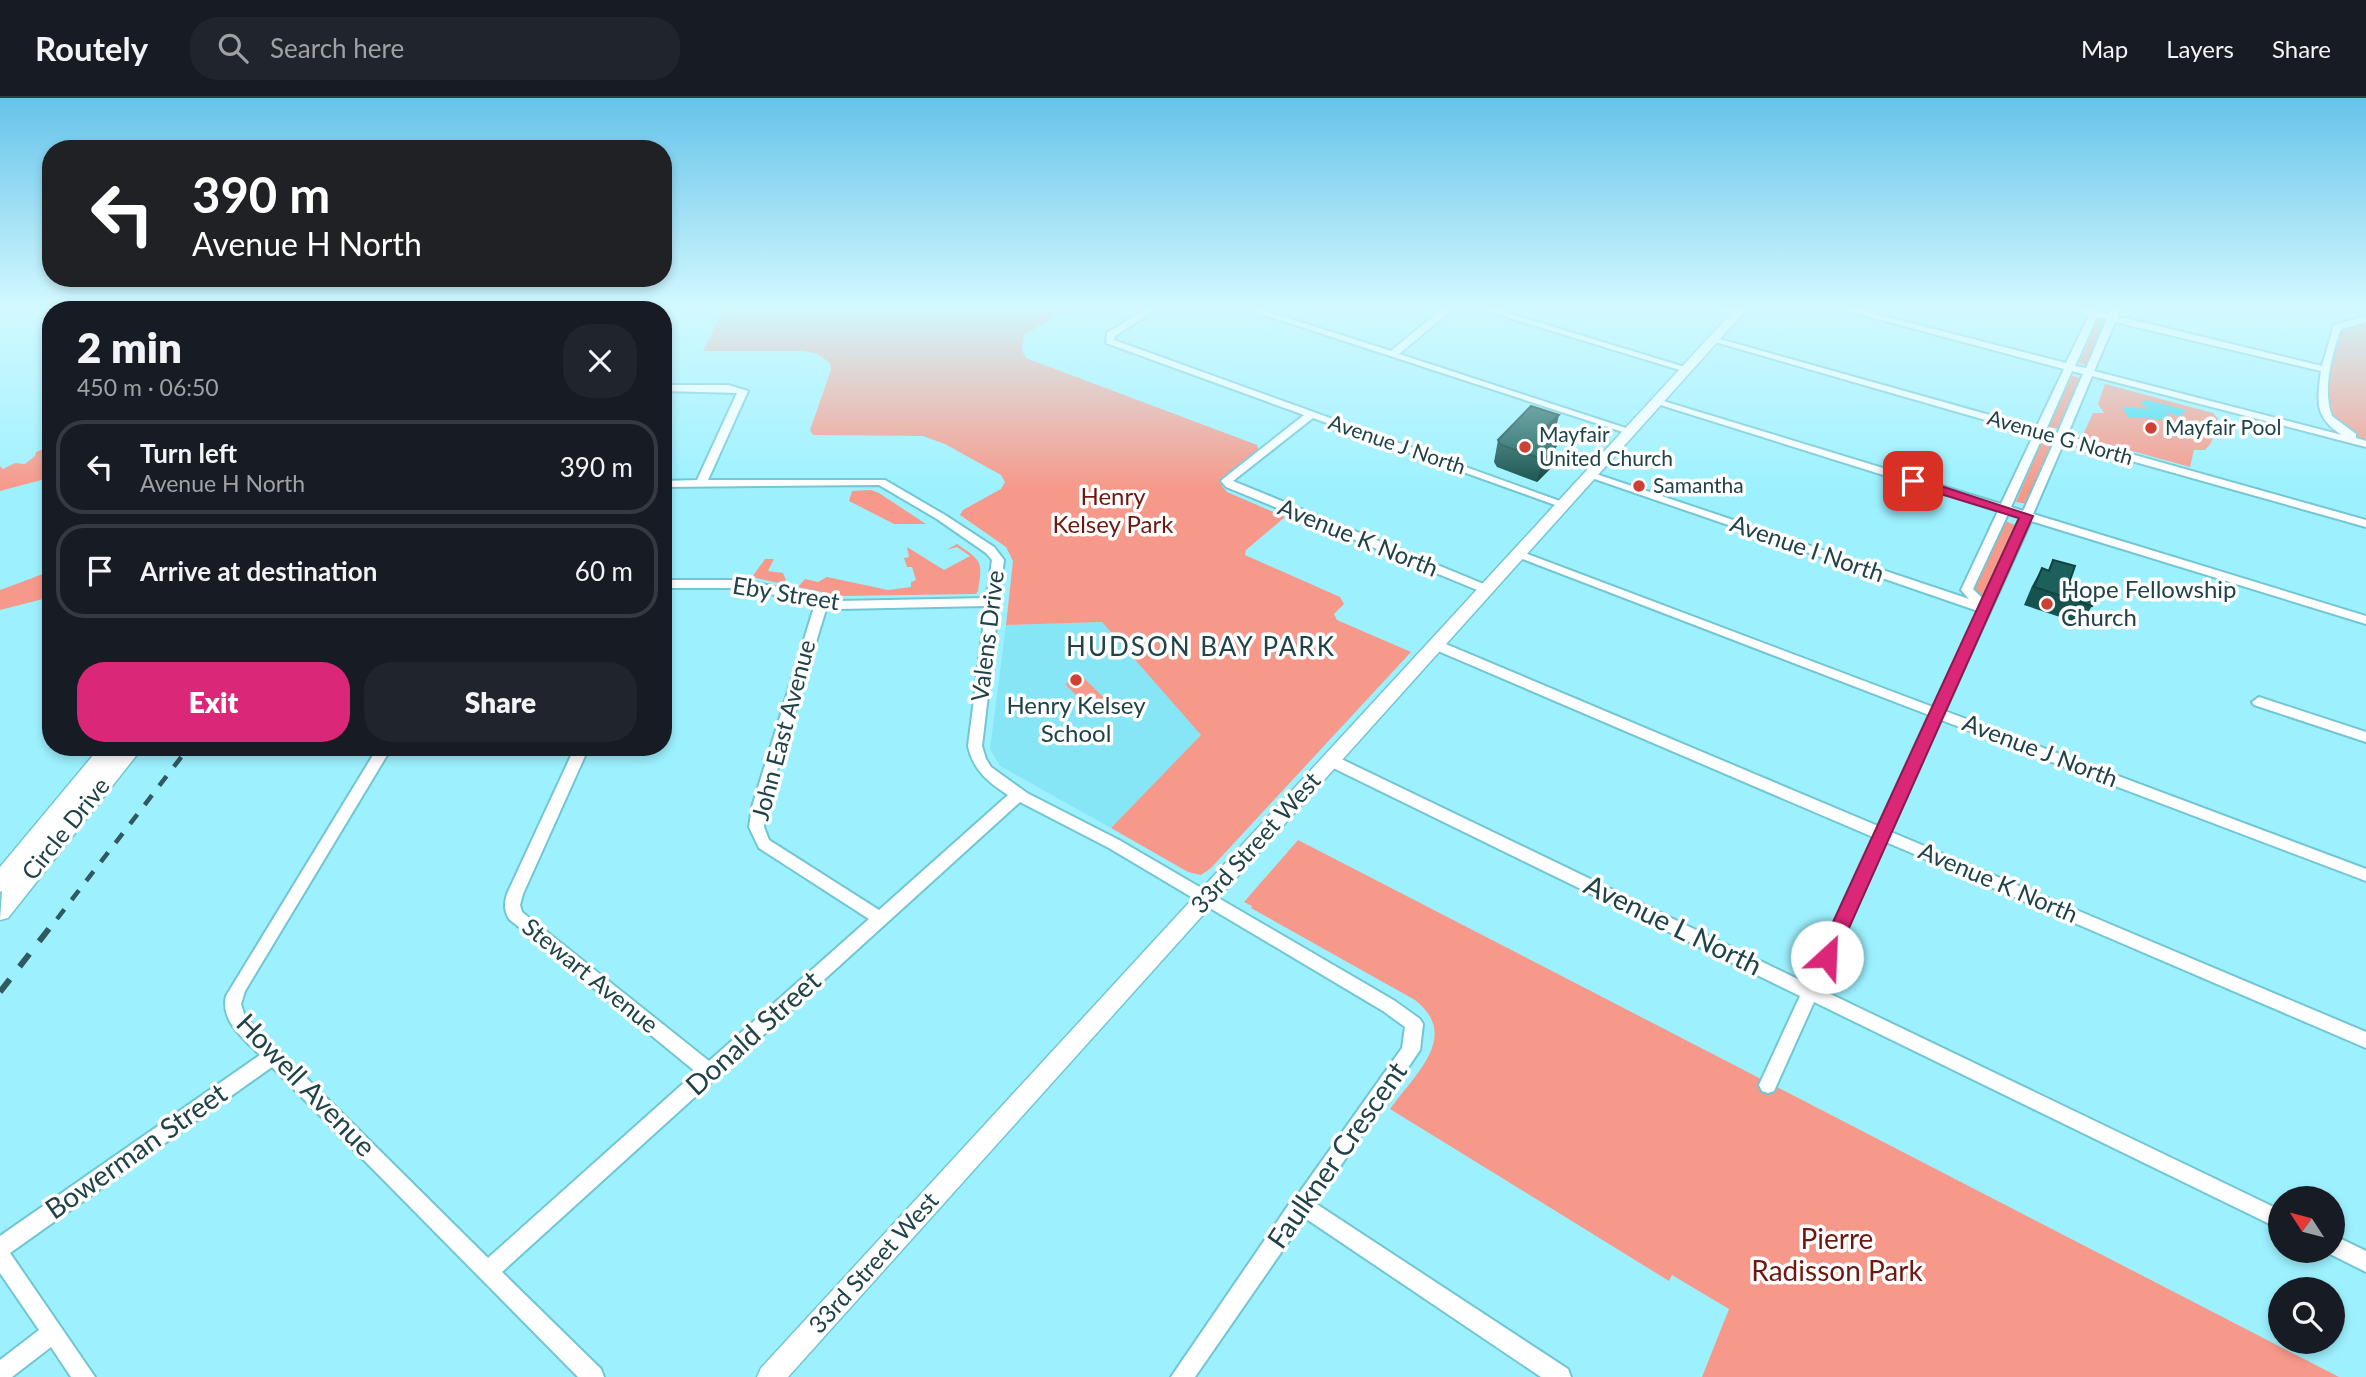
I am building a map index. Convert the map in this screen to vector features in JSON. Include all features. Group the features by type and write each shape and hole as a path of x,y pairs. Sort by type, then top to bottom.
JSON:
{"highway":[{"name":"Circle Drive","path":"0,883 106,756"},
{"name":"Circle Drive","path":"0,911 126,756"}],"main road":[{"name":"33rd Street West","path":"770,1377 1686,369"}],"street":[{"name":"Avenue J North","path":"1181,369 1562,504"},
{"path":"1438,369 1630,432"},
{"name":"Avenue G North","path":"1815,369 2366,524"},
{"path":"1985,609 1967,590 2069,369"},
{"path":"2072,369 2366,443"},
{"path":"1768,1085 1985,609 2089,369"},
{"path":"2328,369 2323,406 2326,415 2343,431 2366,443"},
{"path":"672,388 728,388 743,391 701,483"},
{"path":"1656,402 2366,620"},
{"name":"Avenue K North","path":"1310,415 1235,474 1227,481 1230,485 1487,590"},
{"name":"Avenue I North","path":"1588,475 1985,609"},
{"name":"Valens Drive","path":"672,484 873,481 890,485 995,554 998,560 975,746 976,755 985,770 1018,795 1106,840 1207,898"},
{"name":"Avenue J North","path":"1518,555 2366,875"},
{"name":"Eby Street","path":"672,584 743,584 839,604 992,602"},
{"name":"John East Avenue","path":"822,602 759,807 756,827 764,844 881,919"},
{"name":"Avenue K North","path":"1436,645 2366,1040"},
{"path":"2259,702 2366,737"},
{"name":"Howell Avenue","path":"380,756 232,999 232,1011 239,1023 593,1377"},
{"name":"Stewart Avenue","path":"578,756 515,894 512,905 515,915 709,1072"},
{"name":"Avenue L North","path":"1330,760 2268,1214"},
{"name":"Donald Street","path":"488,1271 1018,795"},
{"name":"Faulkner Crescent","path":"1182,1377 1410,1050 1414,1024 1389,1006 1207,898"},
{"name":"Bowerman Street","path":"0,1248 273,1056"},
{"path":"1301,1205 1560,1377"},
{"path":"2345,1251 2366,1262"},
{"path":"0,1256 84,1377"},
{"path":"0,1373 53,1333"}],"shaded area":[{"path":"2146,400 2186,410 2180,417 2166,412 2171,420 2128,417 2122,407 2150,409 2140,403"},
{"name":"Henry Kelsey School","path":"1102,622 1202,735 1111,828 1000,766 990,749 1006,625"}],"green space":[{"name":"Henry Kelsey Park","path":"1054,369 1257,445 1259,450 1222,478 1221,485 1227,492 1285,517 1246,550 1245,555 1340,597 1344,604 1334,614 1337,620 1411,652 1211,868 1201,875 1188,872 1111,828 1201,735 1102,622 1006,625 1013,561 1006,547 960,515 963,510 1001,489 1005,482 1001,475 945,444 923,436 813,435 810,430 831,370"},
{"path":"2328,369 2366,369 2366,443 2349,435 2326,415"},
{"path":"2072,376 2081,378 2060,429 2049,427"},
{"name":"Mayfair Pool","path":"2105,384 2213,413 2218,419 2211,443 2205,450 2194,450 2190,467 2082,437 2093,413 2104,413 2098,404"},
{"path":"2042,441 2054,445 2027,504 2016,502"},
{"path":"42,450 42,480 0,491 0,466 3,469 15,463 25,464"},
{"path":"871,490 926,524 894,524 849,501 852,491"},
{"path":"2005,521 2018,526 1986,596 1973,593"},
{"path":"957,544 972,554 979,563 976,594 841,596 798,587 805,579 818,582 827,577 888,590 911,587 911,582 916,580 912,567 907,567 904,558 909,557 907,547 944,570 970,556 957,547 946,550"},
{"path":"765,559 774,559 768,571 783,573 788,585 752,577"},
{"path":"42,574 42,599 0,610 0,590"},
{"path":"1082,676 1105,699 1088,707 1065,684"},
{"name":"Pierre Radisson Park","path":"1298,840 2268,1340 2268,1354 2294,1354 2339,1377 1702,1377 1729,1309 1672,1275 1669,1281 1390,1109 1429,1055 1434,1041 1434,1027 1428,1014 1415,1000 1244,902"}],"building":[{"path":"1531,406 1559,415 1543,430 1556,446 1542,459 1501,445 1498,440"},
{"path":"2053,560 2075,566 2069,583 2097,592 2092,606 2034,587 2042,568 2049,571"}],"railway":[{"path":"57,919 182,756"},
{"path":"0,992 58,917"}],"place":[{"name":"Mayfair Pool","path":"2151,428"},
{"name":"Mayfair United Church","path":"1525,447"},
{"name":"Samantha","path":"1639,486"},
{"name":"Hope Fellowship Church","path":"2047,604"},
{"name":"Henry Kelsey School","path":"1076,680"}],"district":[{"name":"HUDSON BAY PARK","path":"1201,647"}],"route":[{"path":"1827,957 2026,516 1913,481"}]}
